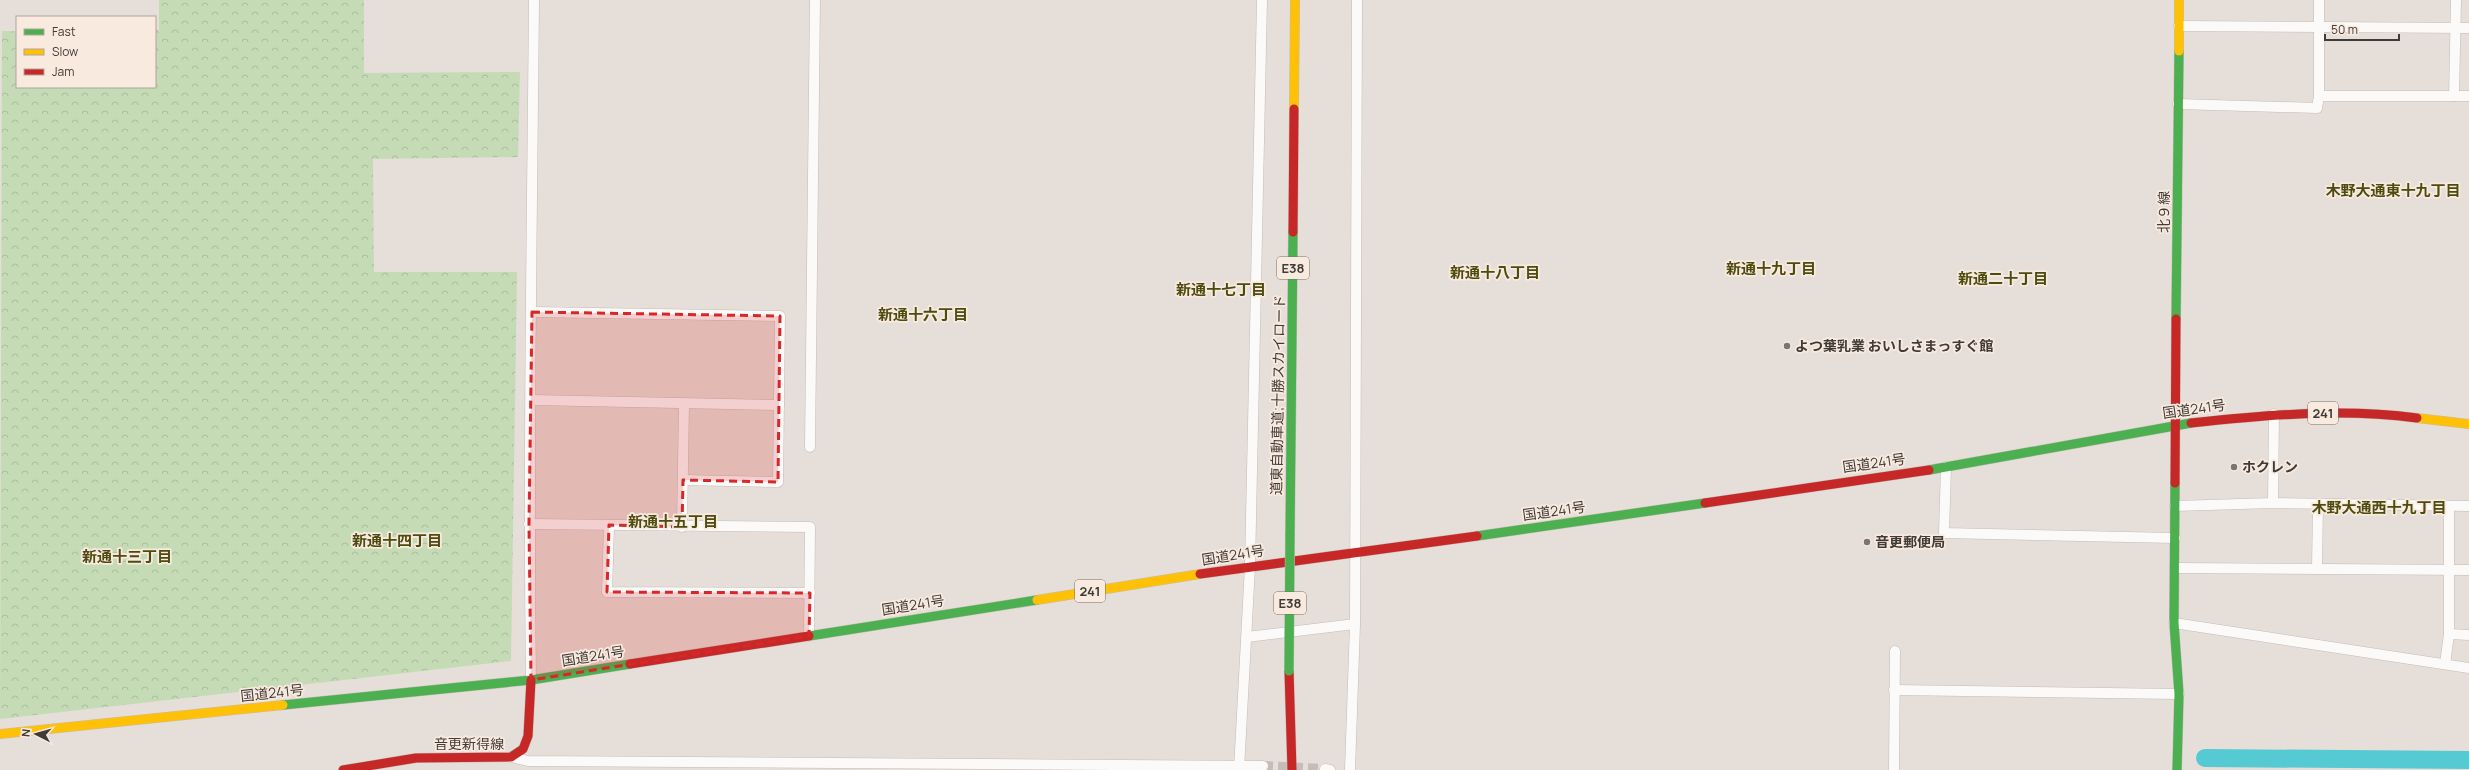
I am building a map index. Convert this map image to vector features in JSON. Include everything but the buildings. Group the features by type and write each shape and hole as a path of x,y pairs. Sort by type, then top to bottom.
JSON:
{"main road":[{"name":"道東自動車道;十勝スカイロード","path":"1286,770 1289,671 1296,0"},
{"name":"北９線","path":"2177,770 2179,694 2174,622 2179,0"},
{"name":"国道241号","path":"0,734 531,680 1250,566 1602,519 1946,467 2176,425 2274,414 2388,414 2469,424"},
{"name":"道東自動車道;十勝スカイロード","path":"1289,671 1292,770"},
{"name":"音更新得線","path":"343,770 416,758 511,757 523,749 528,736 531,680"}],"street":[{"path":"531,680 529,524 532,400 534,0"},
{"path":"810,447 815,0"},
{"path":"1239,767 1250,566 1262,0"},
{"path":"1350,770 1354,624 1357,0"},
{"path":"2178,104 2317,108 2320,96 2319,0"},
{"path":"2454,96 2456,0"},
{"path":"2179,26 2469,28"},
{"path":"2320,96 2469,96"},
{"path":"532,312 780,316 778,482 683,480"},
{"path":"532,400 779,405"},
{"path":"682,527 684,404"},
{"path":"2273,503 2274,414"},
{"path":"1946,467 1944,533 2175,538"},
{"path":"2175,506 2273,503 2469,506"},
{"path":"2317,569 2318,504"},
{"path":"2445,664 2449,634 2449,506"},
{"path":"529,524 682,527 810,527 809,636"},
{"path":"609,525 607,592 810,593"},
{"path":"2175,568 2469,570"},
{"path":"2174,622 2469,668"},
{"path":"1247,637 1354,624"},
{"path":"2449,634 2469,635"},
{"path":"1894,770 1895,651"},
{"path":"1894,690 2179,694"},
{"path":"511,757 528,766 1263,766"}],"highlighted area":[{"path":"532,312 780,316 778,482 683,480 682,527 609,525 607,592 810,593 809,636 531,680 529,524"}],"green space":[{"path":"159,0 364,0 364,73 520,72 518,157 373,159 374,272 517,272 511,661 0,719 2,31 16,31 16,88 156,88 156,30 159,30"}],"waterway":[{"path":"2205,758 2469,760"}],"tunnel":[{"path":"1263,766 1325,769"}],"traffic: fast":[{"path":"2176,319 2179,51"},
{"path":"1290,536 1293,232"},
{"path":"1929,470 2191,423"},
{"path":"2175,483 2174,623 2179,694 2177,770"},
{"path":"1477,536 1705,503"},
{"path":"1289,671 1290,536"},
{"path":"809,636 1037,600"},
{"path":"283,705 531,680 630,664"}],"traffic: slow":[{"path":"1294,109 1295,0"},
{"path":"2179,0 2179,51"},
{"path":"2417,418 2469,424"},
{"path":"1037,600 1200,574"},
{"path":"0,734 283,705"}],"traffic: jam":[{"path":"1293,232 1294,109"},
{"path":"2175,483 2176,319"},
{"path":"2191,423 2275,415 2332,413 2360,413 2417,418"},
{"path":"1705,503 1929,470"},
{"path":"1200,574 1477,536"},
{"path":"630,664 809,636"},
{"path":"1289,671 1292,770"},
{"path":"343,770 416,758 511,757 523,749 528,736 531,680"}],"place":[{"name":"よつ葉乳業 おいしさまっすぐ館","path":"1787,346"},
{"name":"ホクレン","path":"2234,467"},
{"name":"音更郵便局","path":"1867,542"}],"district":[{"name":"木野大通東十九丁目","path":"2393,191"},
{"name":"新通十九丁目","path":"1771,269"},
{"name":"新通十八丁目","path":"1495,273"},
{"name":"新通二十丁目","path":"2003,279"},
{"name":"新通十七丁目","path":"1221,290"},
{"name":"新通十六丁目","path":"923,315"},
{"name":"木野大通西十九丁目","path":"2379,508"},
{"name":"新通十五丁目","path":"673,522"},
{"name":"新通十四丁目","path":"397,541"},
{"name":"新通十三丁目","path":"127,557"}]}
